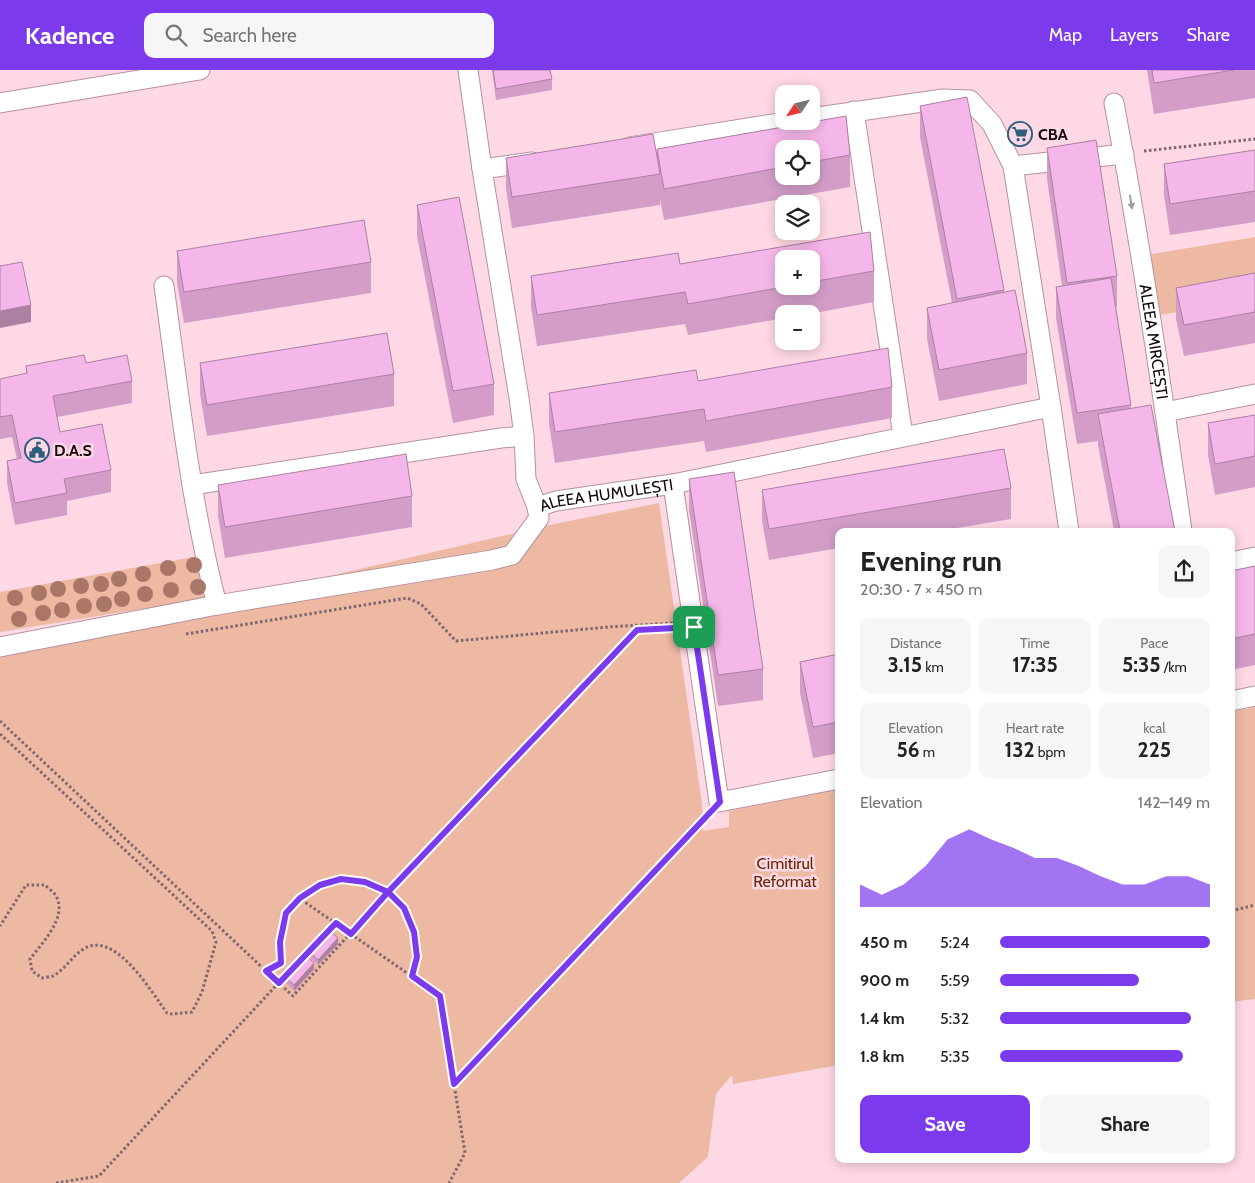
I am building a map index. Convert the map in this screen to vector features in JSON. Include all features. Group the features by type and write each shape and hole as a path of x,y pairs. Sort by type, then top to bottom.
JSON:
{"street":[{"path":"0,103 200,70"},
{"name":"ALEEA HUMULEȘTI","path":"468,70 519,398 524,436 526,478 537,507 556,500 673,484 1052,406"},
{"path":"820,117 943,99 970,100 992,124 1013,166 1052,406 1069,528"},
{"name":"ALEEA MIRCEȘTI","path":"1114,103 1124,154 1182,528"},
{"path":"854,111 903,436"},
{"path":"616,148 775,123"},
{"path":"1013,166 1124,154"},
{"path":"482,169 548,159"},
{"path":"164,286 192,485 204,554 217,605"},
{"path":"1165,412 1255,394"},
{"path":"192,485 500,438 524,436"},
{"path":"673,484 720,802 835,780"},
{"path":"0,647 217,605 492,560 512,555 538,518 537,507"},
{"path":"1235,561 1255,557"},
{"path":"1235,700 1255,696"}],"path":[{"path":"1124,154 1255,139"},
{"path":"182,635 406,598 421,604 456,641 608,627 693,625"},
{"path":"0,721 293,996 388,892 637,630 693,625"},
{"path":"0,734 212,931 216,942 202,992 192,1012 172,1014 167,1013 130,963 117,952 99,945 84,948 54,976 42,978 32,971 30,959 54,925 60,909 56,895 44,885 26,885 0,926"},
{"path":"454,1084 720,802"},
{"path":"266,971 281,963 280,942 286,913 300,898 320,885 341,879 365,882 388,892 404,908 414,932 417,957 412,976"},
{"path":"300,898 440,996 465,1153 449,1183"},
{"path":"1235,910 1255,905"},
{"path":"323,936 336,923"},
{"path":"212,931 218,924"},
{"path":"56,1183 99,1176 292,969"}],"green space":[{"path":"1255,237 1255,298 1150,317 1140,256"},
{"name":"Cimitirul Reformat","path":"659,503 702,804 703,831 729,827 729,811 835,790 835,1066 733,1084 732,1075 716,1094 708,1157 679,1183 0,1183 0,652 559,523"},
{"path":"199,556 209,598 0,632 0,592"},
{"path":"1255,707 1255,999 1235,1002 1235,711"}],"building":[{"path":"493,70 550,70 552,79 496,89"},
{"path":"1152,70 1234,70 1154,83"},
{"path":"967,97 1004,290 957,299 920,106"},
{"path":"846,116 850,155 820,160 820,140 775,140 775,169 664,189 657,149 775,128 775,130 820,130 820,121"},
{"path":"653,134 660,174 512,197 506,158"},
{"path":"1096,140 1117,276 1067,283 1047,148"},
{"path":"1255,150 1255,191 1170,204 1164,164"},
{"path":"459,197 494,384 453,391 417,205"},
{"path":"364,220 371,262 184,292 177,251"},
{"path":"870,232 874,271 820,280 820,250 775,250 775,288 688,304 685,292 537,315 531,276 678,253 680,264"},
{"path":"22,262 31,305 0,311 0,266"},
{"path":"1255,273 1255,312 1184,325 1176,288"},
{"path":"1111,278 1131,405 1077,413 1056,287"},
{"path":"1015,290 1027,353 939,370 927,308"},
{"path":"387,333 394,374 207,405 200,363"},
{"path":"888,348 892,387 706,421 704,409 555,432 549,393 696,370 698,381"},
{"name":"D.A.S","path":"84,355 86,363 127,355 132,381 53,396 60,432 102,424 111,470 64,479 67,493 15,503 7,461 21,458 12,415 0,417 0,379 27,373 26,366"},
{"path":"1151,405 1174,528 1119,528 1098,414"},
{"path":"1255,415 1255,456 1215,464 1208,423"},
{"path":"1004,449 1011,488 769,529 762,490"},
{"path":"406,454 412,496 225,527 218,485"},
{"path":"734,472 763,669 718,675 689,479"},
{"path":"1255,566 1255,634 1235,638 1235,570"},
{"path":"835,655 835,723 813,727 800,662"},
{"path":"328,929 338,938 318,960 308,950"},
{"path":"304,954 314,963 294,985 284,975"}],"place":[{"name":"CBA","path":"1020,134"},
{"name":"D.A.S","path":"37,450"}],"route":[{"path":"694,627 637,630 388,892 351,934 336,923 279,983 266,971 281,963 280,942 286,913 300,898 320,885 341,879 365,882 388,892 404,908 414,932 417,957 412,976 440,996 454,1084 720,802 694,627"}]}
